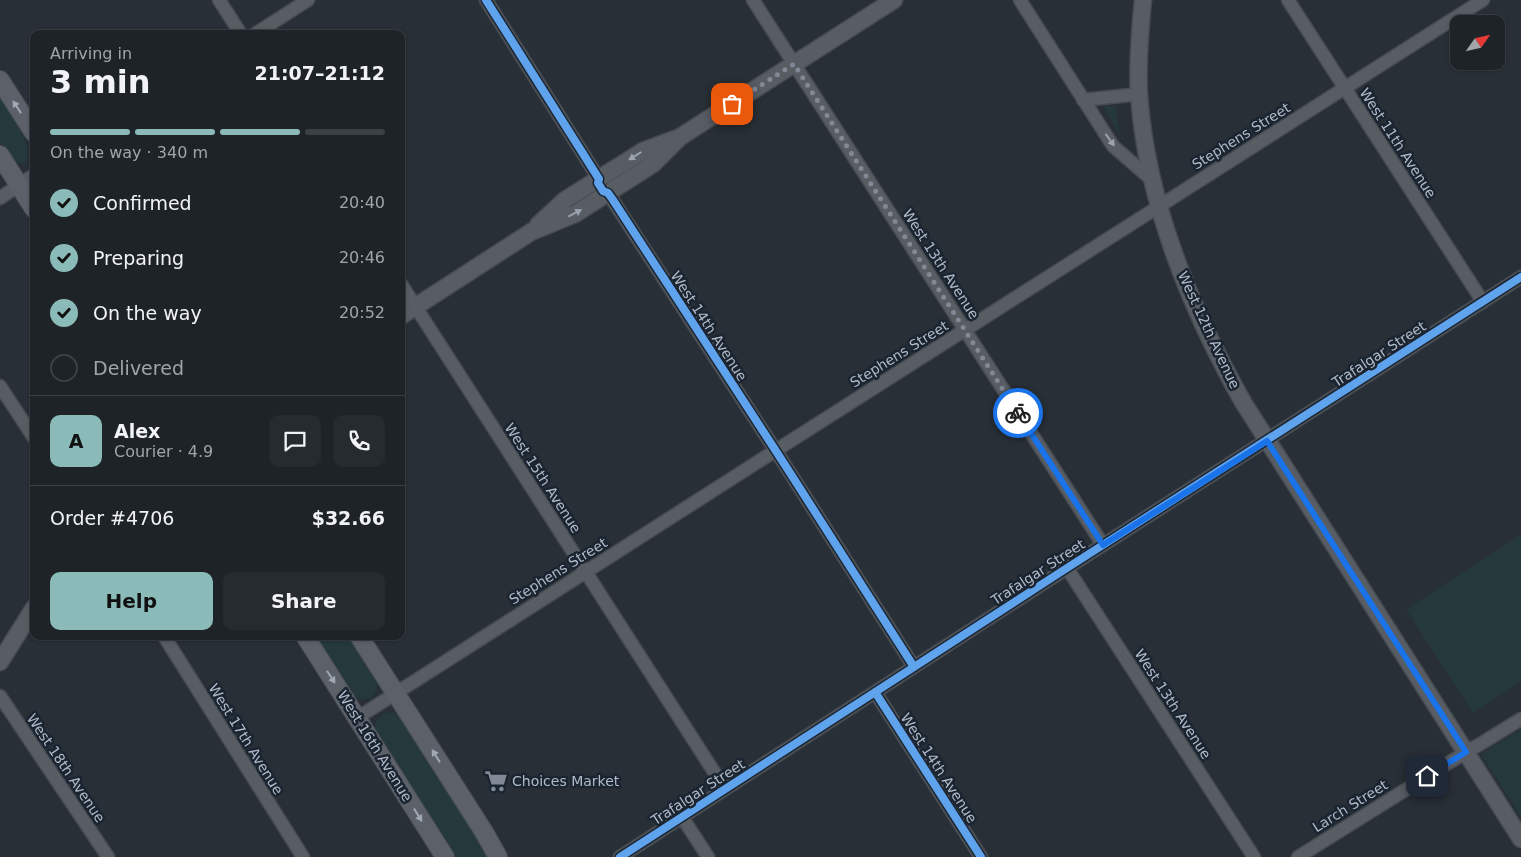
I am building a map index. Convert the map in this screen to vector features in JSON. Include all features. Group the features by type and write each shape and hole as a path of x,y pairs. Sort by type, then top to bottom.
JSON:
{"main road":[{"path":"0,80 30,127"},
{"path":"0,155 30,203"},
{"name":"West 16th Avenue","path":"308,640 445,857"},
{"path":"362,640 498,857"}],"street":[{"path":"219,0 238,30"},
{"path":"261,30 308,0"},
{"path":"486,0 599,179"},
{"name":"West 13th Avenue","path":"754,0 1103,545"},
{"path":"531,232 575,214 608,193 653,164 680,137 894,0"},
{"path":"1020,0 1113,146 1151,179"},
{"name":"West 12th Avenue","path":"1143,0 1138,63 1139,94 1151,179 1158,206 1202,323 1222,365 1267,441 1521,839"},
{"name":"West 11th Avenue","path":"1288,0 1483,302"},
{"name":"Stephens Street","path":"358,718 775,450 1484,0"},
{"path":"1083,100 1139,94"},
{"path":"405,314 531,232 565,200 643,150 680,137"},
{"path":"0,198 30,178"},
{"name":"West 14th Avenue","path":"608,193 914,667"},
{"name":"Trafalgar Street","path":"620,857 1521,277"},
{"name":"West 15th Avenue","path":"405,290 725,789"},
{"path":"0,386 30,432"},
{"name":"West 13th Avenue","path":"1067,568 1254,857"},
{"path":"0,662 30,614"},
{"name":"West 17th Avenue","path":"167,640 303,857"},
{"name":"West 14th Avenue","path":"876,692 981,857"},
{"name":"West 18th Avenue","path":"0,696 108,857"},
{"name":"Larch Street","path":"1298,857 1521,718"},
{"path":"682,817 708,857"}],"green space":[{"path":"0,91 28,148 26,162 23,164 16,162 0,143"},
{"path":"1103,106 1116,107 1119,134"},
{"path":"1521,535 1521,682 1473,713 1406,609"},
{"path":"317,640 353,640 376,677 377,689 372,697 362,699 351,695"},
{"path":"392,712 401,717 491,857 455,857 376,733 375,729 378,718"},
{"path":"1521,729 1521,817 1481,754"}],"cycle path":[{"path":"486,0 599,179 598,183 603,191 608,193 613,200 914,667"},
{"path":"620,857 1521,277"},
{"path":"875,692 981,857"}],"way so far":[{"path":"732,104 794,64 1018,413"}],"place":[{"name":"Choices Market","path":"496,781"}],"route":[{"path":"1018,413 1103,545 1267,441 1466,752 1427,776"}]}
